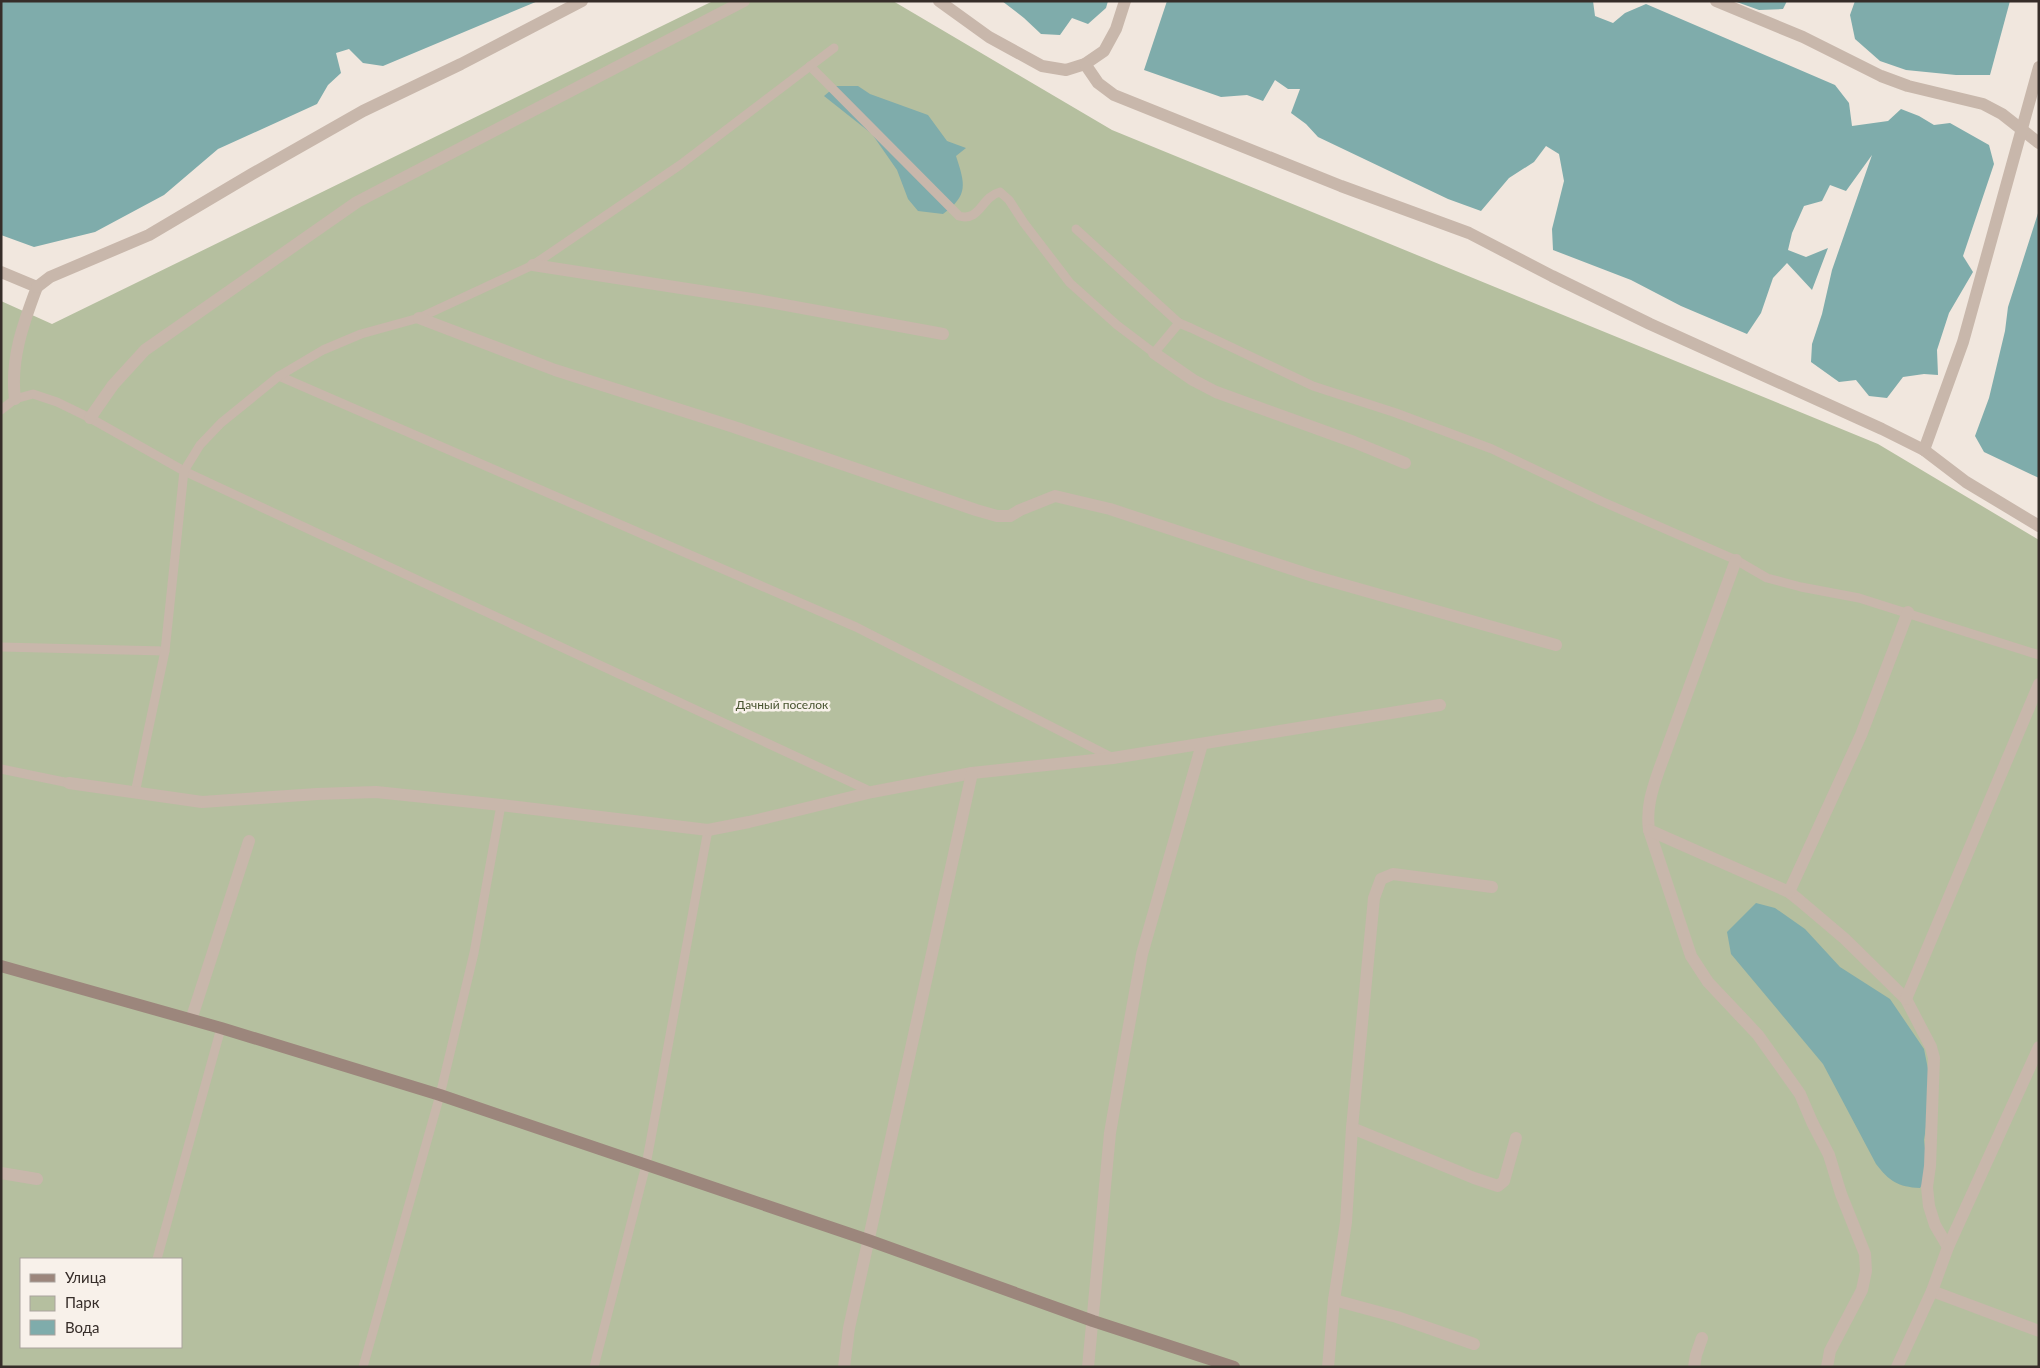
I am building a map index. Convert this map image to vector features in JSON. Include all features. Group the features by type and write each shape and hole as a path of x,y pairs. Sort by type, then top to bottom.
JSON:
{"street":[{"path":"15,399 13,382 17,346 38,287 50,277 149,236 252,174 363,111 461,64 582,1"},
{"path":"90,418 113,385 145,350 357,202 744,1"},
{"path":"939,1 988,37 1042,66 1066,70 1085,64 1104,51 1116,30 1125,1"},
{"path":"1716,1 1804,37 1881,76 1908,86 1983,104 2002,114 2039,143"},
{"path":"1085,64 1098,83 1114,95 1332,182 1469,232 1552,276 1650,324 1882,429 1924,450 1966,482 2039,526"},
{"path":"1924,450 1964,342 2039,67"},
{"path":"533,265 758,300 943,334"},
{"path":"1,272 38,287"},
{"path":"419,318 555,370 734,427 976,510 997,516 1010,516 1055,496 1068,499 1110,509 1313,576 1556,645"},
{"path":"1154,353 1193,380 1216,392 1354,442 1405,463"},
{"path":"1736,560 1650,797 1647,816 1649,830 1691,956 1708,982 1758,1035 1800,1094 1829,1155 1841,1194 1865,1254 1866,1271 1862,1290 1830,1351 1827,1367"},
{"path":"1789,892 1861,735 1908,612"},
{"path":"1906,999 2036,698 2039,684"},
{"path":"69,783 202,802 376,792 708,830 872,792 972,773 1112,758 1440,704"},
{"path":"1088,1367 1110,1133 1142,954 1202,744"},
{"path":"844,1367 849,1328 972,773"},
{"path":"1649,830 1789,892 1845,939 1906,999 1931,1047 1934,1058 1930,1166 1927,1187 1929,1206 1935,1225 1948,1247"},
{"path":"191,1020 249,841"},
{"path":"1328,1367 1334,1300 1346,1222 1352,1128 1374,898 1381,879 1394,874 1492,887"},
{"path":"1,966 221,1028 440,1095 868,1240 1093,1321 1234,1367"},
{"path":"1896,1367 1932,1291 1948,1247 2039,1047"},
{"path":"1352,1128 1498,1186 1504,1182 1516,1138"},
{"path":"1,1173 38,1179"},
{"path":"1932,1291 2039,1331"},
{"path":"1334,1300 1397,1317 1474,1344"},
{"path":"1694,1367 1702,1338"}],"lane":[{"path":"135,793 165,651 184,471 200,445 221,423 279,376 323,350 361,334 419,318 533,265 680,165 834,48"},
{"path":"810,66 959,216 966,218 973,216 992,194 1000,192 1009,200 1024,224 1070,283 1117,326 1154,353 1178,324"},
{"path":"1076,229 1178,324 1191,328 1313,386 1396,413 1492,449 1601,501 1736,560 1767,578 1860,598 2039,655"},
{"path":"279,376 856,626 1112,758"},
{"path":"1,410 15,399 32,394 57,402 90,418 184,471 872,792"},
{"path":"1,647 165,651"},
{"path":"1,769 69,783"},
{"path":"363,1367 440,1095 474,953 501,805"},
{"path":"594,1367 646,1164 708,830"},
{"path":"157,1258 221,1028"}],"green space":[{"name":"Дачный поселок","path":"713,1 893,1 1112,130 1878,444 2039,540 2039,1367 1,1367 1,301 52,324"}],"water":[{"path":"1,1 538,1 383,66 363,63 349,49 336,53 341,73 328,85 317,104 218,149 164,195 95,232 34,247 1,235"},
{"path":"1002,1 1108,1 1106,8 1088,24 1072,18 1060,35 1041,34"},
{"path":"1167,1 1593,1 1595,16 1613,23 1625,13 1646,4 1835,85 1849,103 1852,126 1888,121 1901,109 1919,116 1934,125 1950,123 1989,145 1994,164 1963,256 1973,272 1949,313 1937,350 1938,375 1924,374 1903,377 1887,398 1869,396 1856,380 1839,382 1811,362 1812,344 1822,314 1832,270 1872,155 1846,191 1830,185 1822,201 1804,206 1792,233 1788,250 1806,257 1828,248 1812,290 1787,263 1773,278 1761,313 1747,334 1681,306 1631,280 1553,250 1552,229 1564,181 1559,154 1546,146 1534,162 1509,178 1481,211 1448,199 1318,137 1306,124 1291,113 1300,89 1288,89 1275,80 1263,101 1247,95 1221,97 1144,70"},
{"path":"1734,1 1787,1 1783,9 1759,10"},
{"path":"1855,1 2010,1 1990,75 1956,75 1906,70 1880,61 1855,39 1850,15"},
{"path":"836,86 858,86 870,94 928,115 947,141 966,148 956,156 963,188 961,195 951,207 943,214 918,211 908,199 897,170 872,134 824,96"},
{"path":"2039,210 2039,478 1984,452 1975,436 1989,398 2005,331 2008,307"},
{"path":"1756,903 1775,908 1805,929 1840,967 1890,999 1924,1049 1932,1089 1924,1140 1928,1174 1920,1188 1895,1182 1876,1164 1823,1064 1731,954 1727,932"}]}
